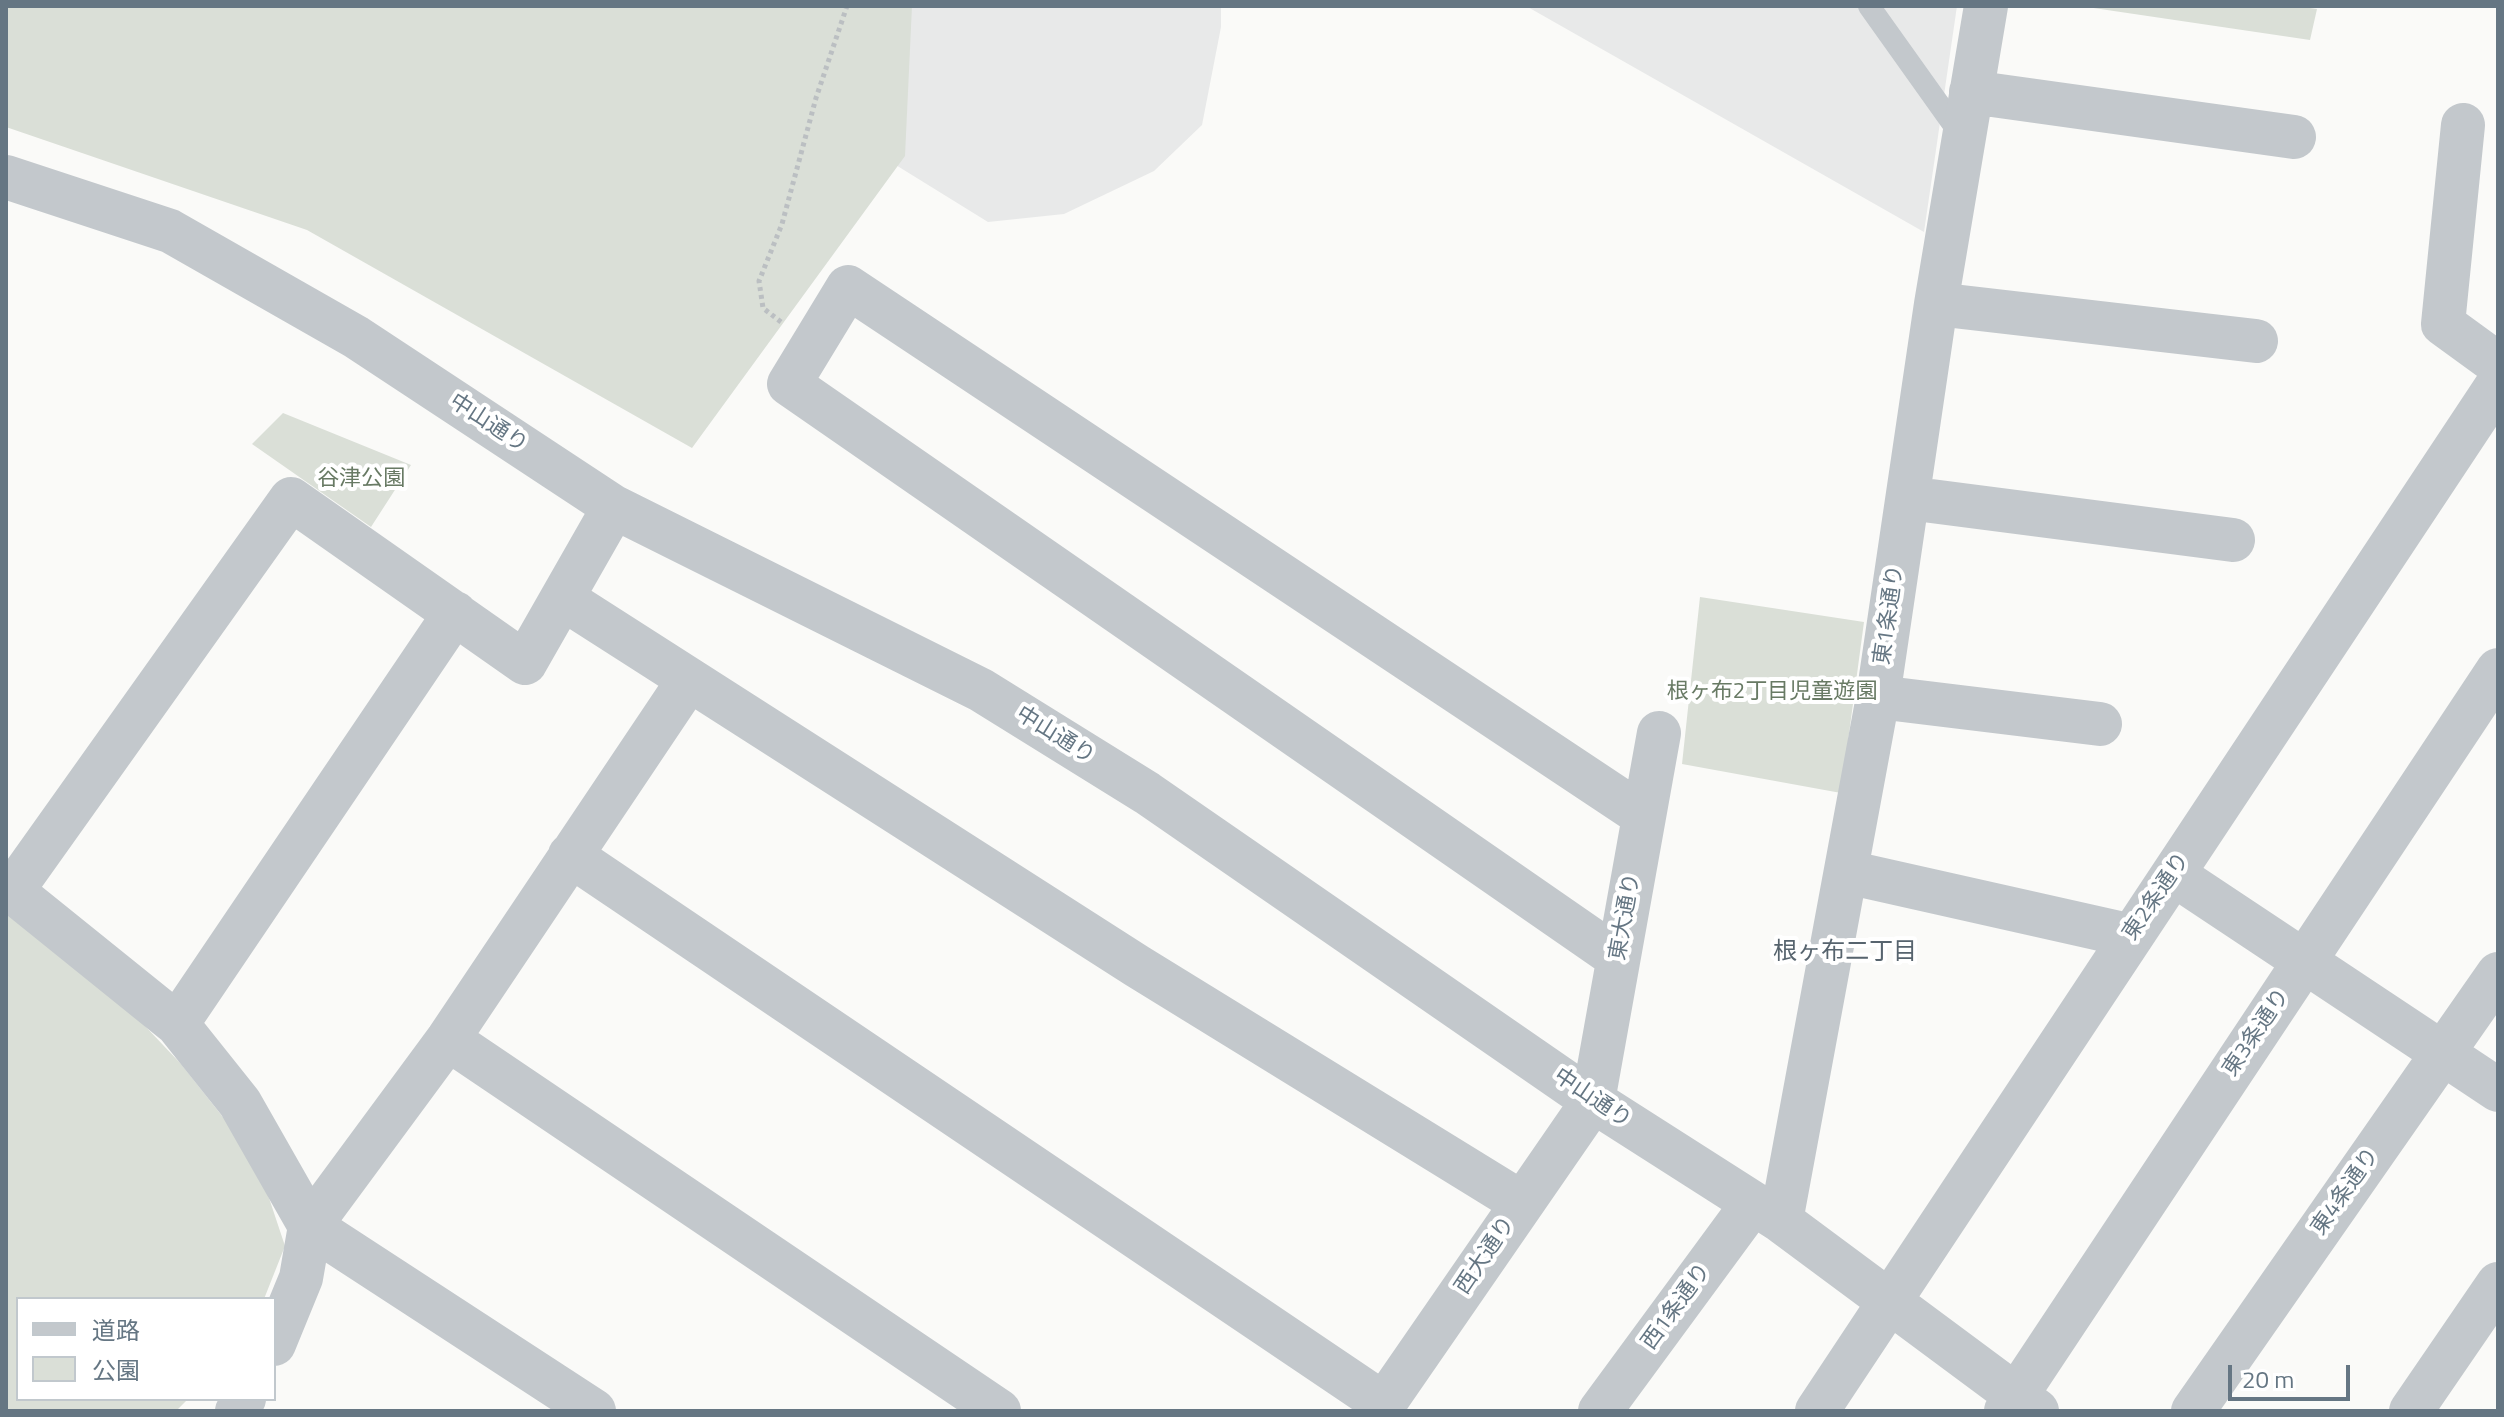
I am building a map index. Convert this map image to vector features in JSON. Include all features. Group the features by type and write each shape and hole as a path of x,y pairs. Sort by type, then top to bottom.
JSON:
{"street":[{"name":"東1条通り","path":"1767,1212 1847,872 1878,697 1936,304 1986,6"},
{"path":"1971,92 2294,137"},
{"path":"2463,125 2443,324 2498,364"},
{"name":"中山通り","path":"6,177 170,231 356,337 614,507 981,690 1147,793 1593,1101 1767,1212 2020,1406"},
{"path":"1618,958 789,384 848,287 1644,816"},
{"path":"1936,304 2256,341"},
{"name":"東2条通り","path":"1817,1411 2498,384"},
{"path":"1908,498 2233,540"},
{"path":"594,1411 310,1226 240,1103 177,1024 12,891 291,499 525,663 614,507"},
{"path":"562,598 1150,974 1522,1203"},
{"path":"177,1024 455,613"},
{"name":"東3条通り","path":"2020,1406 2305,962 2498,670"},
{"path":"276,1339 301,1278 310,1226 448,1039 688,681"},
{"path":"1878,697 2100,724"},
{"name":"東大通り","path":"1593,1101 1659,733"},
{"path":"570,855 1381,1408"},
{"path":"1847,872 2132,936"},
{"path":"2173,874 2498,1090"},
{"name":"東4条通り","path":"2193,1411 2498,974"},
{"path":"448,1039 999,1411"},
{"name":"西大通り","path":"1381,1408 1593,1101"},
{"name":"西1条通り","path":"1600,1411 1767,1212"},
{"path":"2411,1411 2498,1284"}],"lane":[{"path":"1869,6 1964,139"}],"path":[{"path":"809,351 798,335 763,308 759,281 782,224 816,98 847,6"}],"shaded area":[{"path":"890,6 1221,6 1221,27 1202,125 1154,171 1064,214 988,222 857,141"},
{"path":"1526,6 1957,6 1924,232"}],"green space":[{"path":"6,6 912,6 905,156 692,448 307,230 6,127"},
{"path":"2080,6 2296,6 2317,9 2310,40"},
{"name":"谷津公園","path":"283,413 411,465 371,527 252,444"},
{"name":"根ヶ布2丁目児童遊園","path":"1700,597 1864,622 1841,793 1682,764"},
{"path":"6,905 92,970 181,1064 256,1159 285,1246 265,1297 16,1297 16,1401 186,1401 176,1411 6,1411"}],"district":[{"name":"根ヶ布二丁目","path":"1845,953"}]}
